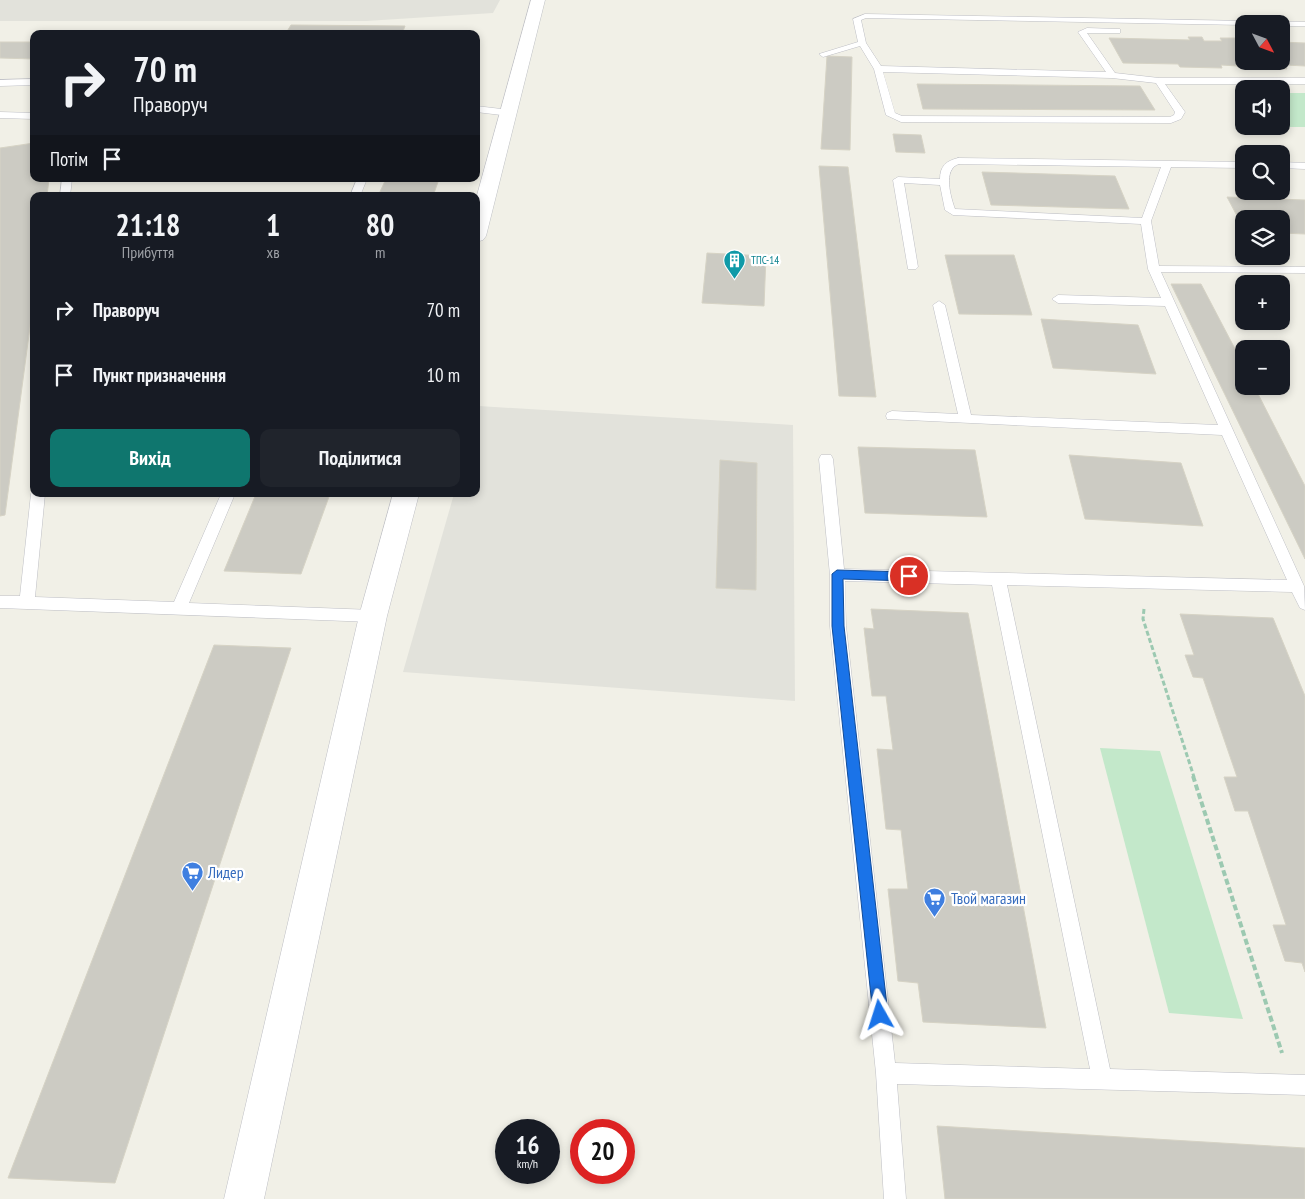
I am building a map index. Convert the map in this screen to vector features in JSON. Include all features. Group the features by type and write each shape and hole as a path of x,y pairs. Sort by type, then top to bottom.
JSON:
{"street":[{"path":"480,222 510,113 538,0"},
{"path":"244,1199 373,616 405,497"}],"lane":[{"path":"1159,80 1180,112 1178,117 1171,120 901,119 891,115 878,70 862,43 857,19 865,16 1305,24"},
{"path":"1112,75 1082,32 1087,30 1126,31"},
{"path":"1290,33 1305,33"},
{"path":"823,54 862,43"},
{"path":"878,70 1112,75 1159,80 1305,81"},
{"path":"0,83 30,82"},
{"path":"480,109 510,113"},
{"path":"0,114 30,116"},
{"path":"1146,221 957,213 950,210 944,182 948,164 951,161 958,161 1235,165"},
{"path":"1167,164 1146,221 1154,269 1305,604"},
{"path":"1290,165 1305,166"},
{"path":"912,267 898,180 944,182"},
{"path":"1154,269 1305,270"},
{"path":"1058,299 1168,302"},
{"path":"939,305 966,419"},
{"path":"892,416 1226,430"},
{"path":"826,459 837,574 838,626 886,1073 895,1199"},
{"path":"28,603 38,497"},
{"path":"179,608 227,497"},
{"path":"837,574 1296,586"},
{"path":"998,578 1102,1079"},
{"path":"0,602 373,616"},
{"path":"886,1073 1298,1085"}],"path":[{"path":"1148,603 1144,607 1143,619 1298,1085"}],"shaded area":[{"path":"0,0 500,0 493,13 366,21 0,21"},
{"path":"480,406 793,425 795,701 403,672 453,497 480,497"}],"green space":[{"path":"1290,93 1305,93 1305,127 1290,127"},
{"path":"1100,748 1160,751 1243,1019 1169,1013"}],"building":[{"path":"291,25 405,26 404,30 288,30"},
{"path":"1188,37 1202,37 1204,41 1222,41 1220,38 1235,38 1235,66 1221,65 1222,68 1180,67 1178,64 1123,63 1109,38 1190,40"},
{"path":"0,42 30,42 30,59 0,58"},
{"path":"1290,42 1305,43 1305,66 1290,65"},
{"path":"827,56 852,57 850,150 821,149"},
{"path":"917,84 1140,86 1155,110 923,109"},
{"path":"893,134 921,135 925,153 896,152"},
{"path":"30,144 30,182 49,182 47,192 30,192 30,327 5,515 0,516 0,148"},
{"path":"819,166 848,167 876,397 839,396"},
{"path":"982,172 1115,176 1129,209 991,205"},
{"path":"385,182 438,182 434,192 380,192"},
{"path":"1227,197 1235,197 1235,200 1305,200 1305,234 1290,233 1290,210 1235,210 1235,212"},
{"name":"ТПС-14","path":"707,253 766,256 764,306 702,303"},
{"path":"945,255 1014,255 1032,315 959,314"},
{"path":"1171,284 1201,284 1235,349 1235,395 1259,395 1305,486 1305,559"},
{"path":"1041,319 1138,325 1156,374 1053,368"},
{"path":"858,447 975,450 987,517 865,513"},
{"path":"1069,455 1181,463 1203,526 1085,519"},
{"path":"720,460 757,463 756,590 716,588"},
{"path":"255,497 329,497 301,574 224,571"},
{"path":"871,609 968,613 1046,1028 923,1022 918,983 898,981 888,889 908,889 901,830 886,829 877,749 893,750 886,696 872,696 864,628 874,629"},
{"path":"1180,614 1273,618 1305,696 1305,972 1302,963 1285,961 1273,925 1286,925 1248,811 1235,811 1224,777 1237,777 1203,678 1193,677 1185,655 1194,655"},
{"path":"214,645 291,648 115,1183 8,1178"},
{"path":"937,1126 1305,1148 1305,1199 945,1199"}],"place":[{"name":"ТПС-14","path":"735,279"},
{"name":"Лидер","path":"192,891"},
{"name":"Твой магазин","path":"935,917"}],"route":[{"path":"880,1015 838,626 837,574 909,576"}]}
